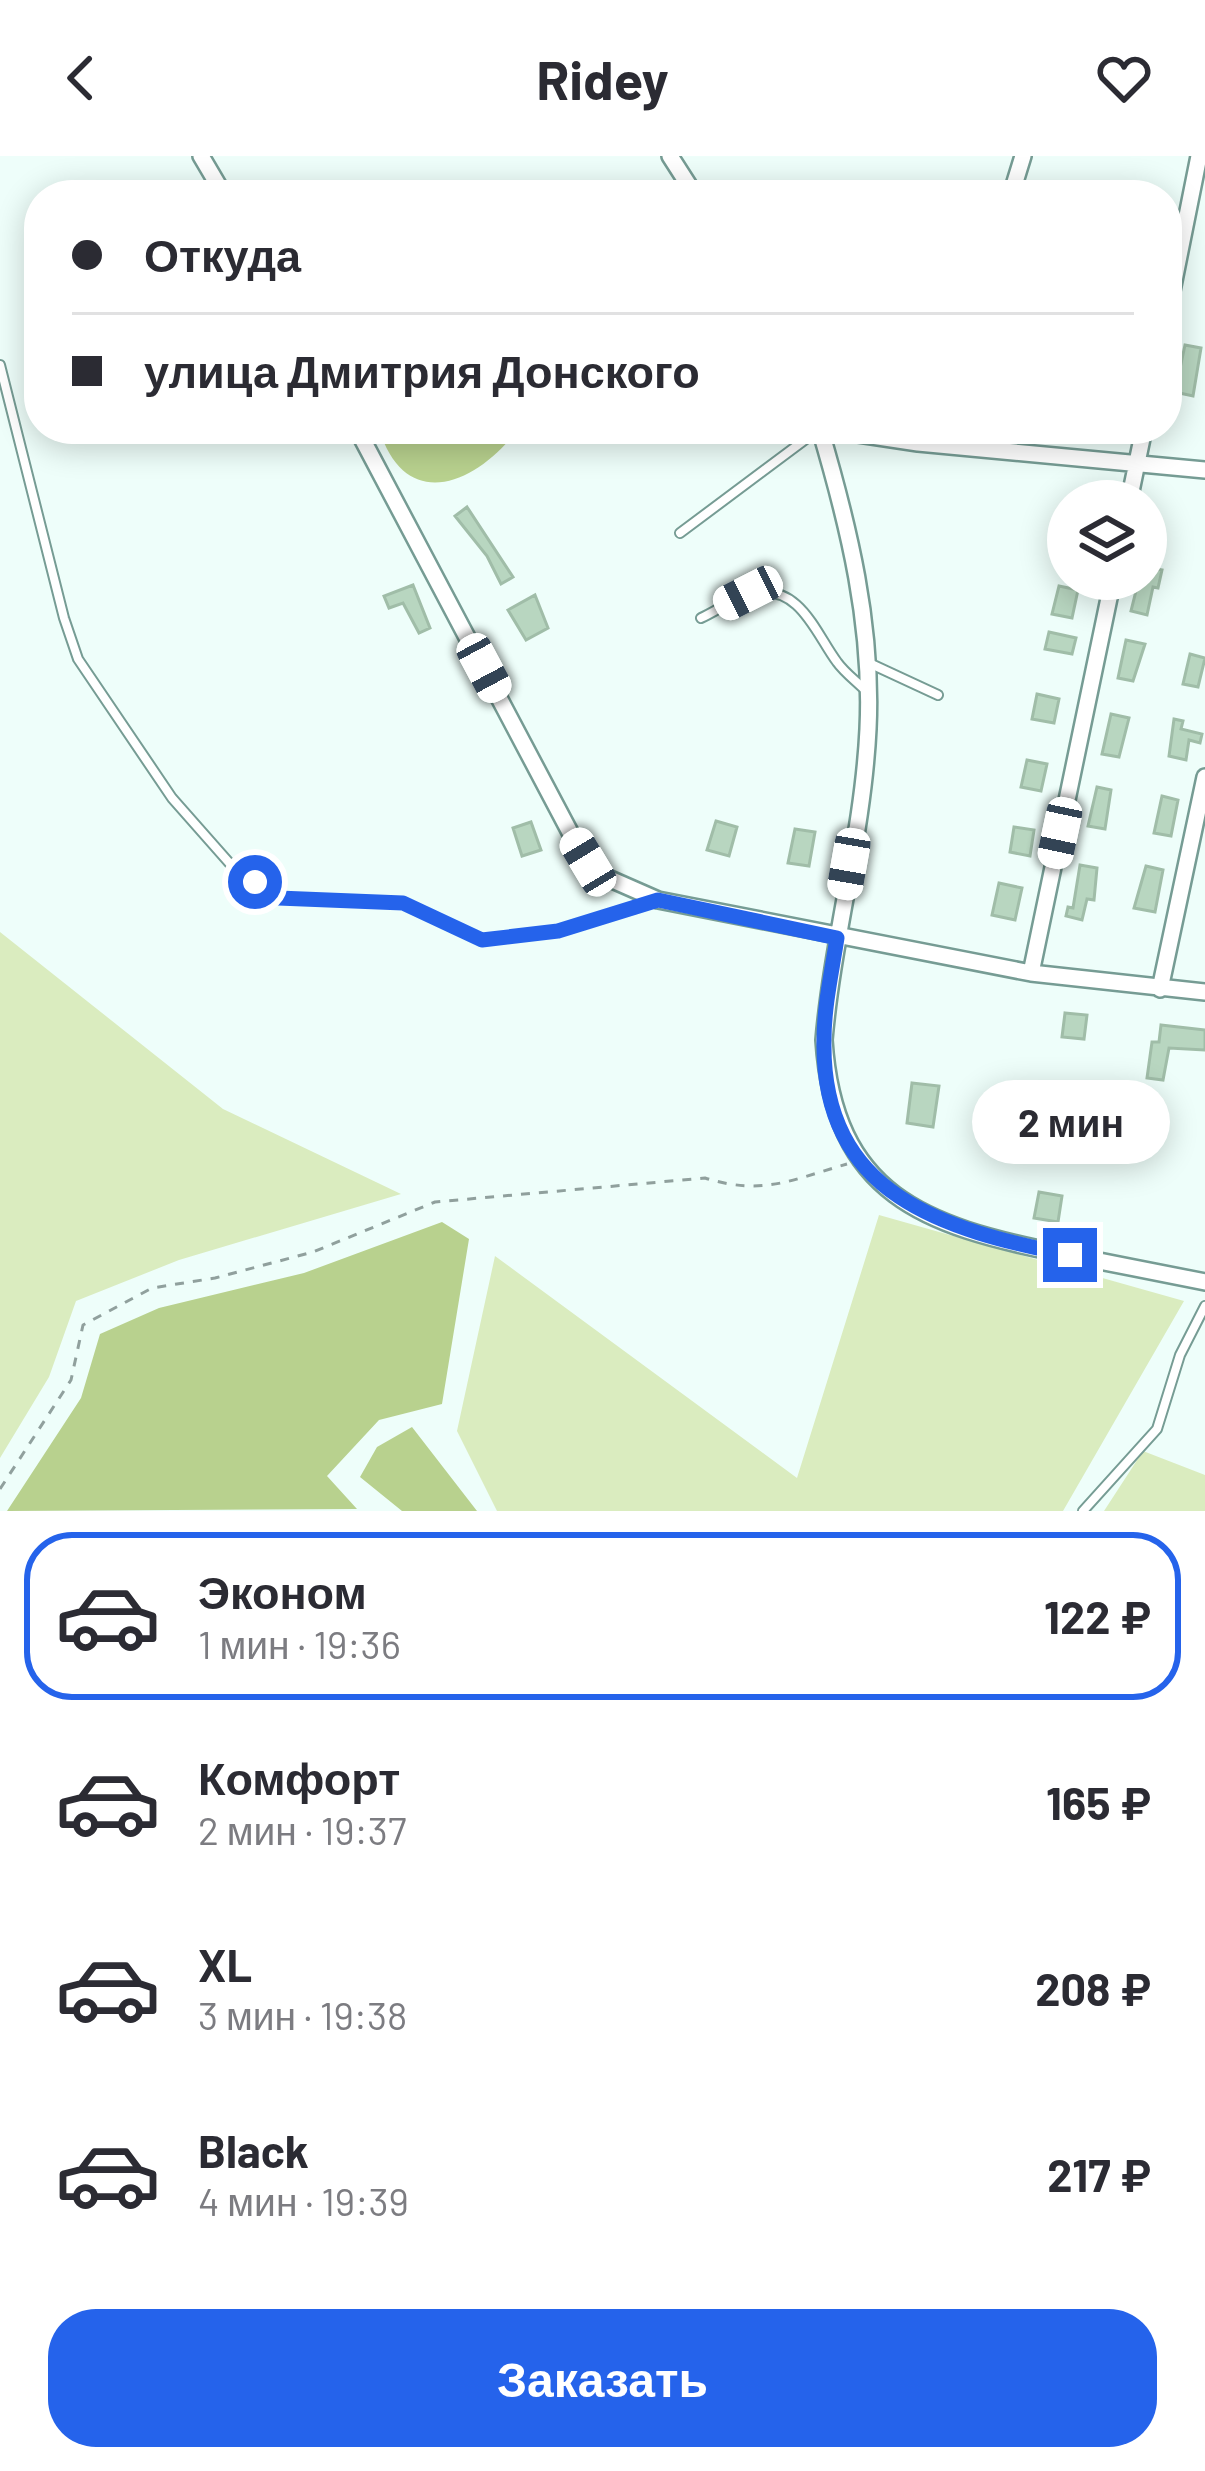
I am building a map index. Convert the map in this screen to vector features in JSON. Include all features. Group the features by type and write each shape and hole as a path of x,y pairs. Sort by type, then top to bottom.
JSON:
{"street":[{"path":"1182,241 1199,156"},
{"path":"365,444 588,862 616,883 658,900 837,938 1031,973 1205,992"},
{"path":"825,444 851,544 868,693 862,791 824,1040 826,1078 836,1115 860,1161 899,1199 953,1226 1025,1246 1205,1282"},
{"path":"984,444 1205,470"},
{"path":"1134,480 1141,444"},
{"path":"1031,973 1110,600"},
{"path":"1160,989 1205,777"}],"lane":[{"path":"0,365 78,659 172,798 232,866 278,898 403,903 482,940 558,931 658,900"},
{"path":"680,533 801,444"},
{"path":"701,618 748,593 786,598 808,614 837,663 868,693"},
{"path":"867,662 938,695"},
{"path":"1083,1511 1156,1430 1180,1355 1205,1306"}],"path":[{"path":"0,1489 71,1380 83,1325 152,1288 215,1278 313,1252 435,1202 706,1178 739,1189 764,1188 860,1161"}],"green space":[{"path":"386,444 505,444 483,464 443,482 406,473"},
{"path":"0,932 223,1109 401,1194 179,1260 76,1301 49,1377 0,1458"},
{"path":"879,1215 1184,1301 1063,1511 497,1511 457,1431 495,1256 797,1478"},
{"path":"442,1222 469,1239 442,1404 379,1420 327,1476 357,1509 7,1511 81,1398 100,1334 159,1308 304,1273"},
{"path":"412,1427 477,1511 402,1511 360,1477 377,1447"},
{"path":"1143,1451 1205,1475 1205,1511 1104,1511"}],"building":[{"path":"1185,345 1201,348 1193,396 1182,394"},
{"path":"467,507 513,577 501,584 487,556 455,516"},
{"path":"413,585 430,628 419,633 403,603 389,608 384,596"},
{"path":"535,595 548,628 526,640 508,610"},
{"path":"1056,600 1076,600 1072,618 1052,614"},
{"path":"1134,600 1150,600 1147,615 1131,611"},
{"path":"1049,632 1076,638 1072,654 1045,649"},
{"path":"1126,640 1145,644 1133,681 1118,678"},
{"path":"1190,654 1205,658 1198,687 1183,684"},
{"path":"1037,694 1059,699 1054,723 1032,719"},
{"path":"1111,714 1129,718 1119,757 1102,754"},
{"path":"1174,719 1183,721 1181,729 1202,734 1200,743 1189,740 1186,760 1169,756"},
{"path":"1027,760 1047,764 1041,791 1021,787"},
{"path":"1097,787 1111,790 1105,829 1088,826"},
{"path":"1162,796 1178,800 1171,836 1154,833"},
{"path":"716,821 737,827 729,856 707,850"},
{"path":"531,822 541,850 522,856 513,828"},
{"path":"1014,827 1034,830 1030,856 1010,852"},
{"path":"795,829 815,832 809,866 788,863"},
{"path":"1080,865 1097,868 1094,900 1087,899 1082,920 1066,916 1068,907 1073,908"},
{"path":"1146,866 1163,870 1155,912 1134,908"},
{"path":"999,883 1022,888 1015,920 992,915"},
{"path":"1065,1013 1087,1015 1084,1039 1062,1037"},
{"path":"1161,1025 1205,1030 1205,1050 1169,1048 1163,1080 1147,1078 1152,1042 1159,1042"},
{"path":"912,1083 939,1086 933,1127 907,1123"},
{"path":"1039,1192 1062,1196 1058,1222 1034,1218"}],"route":[{"path":"255,882 278,898 403,903 482,940 558,931 658,900 837,938 824,1040 826,1078 836,1115 860,1161 877,1181 925,1215 1070,1255"}]}
